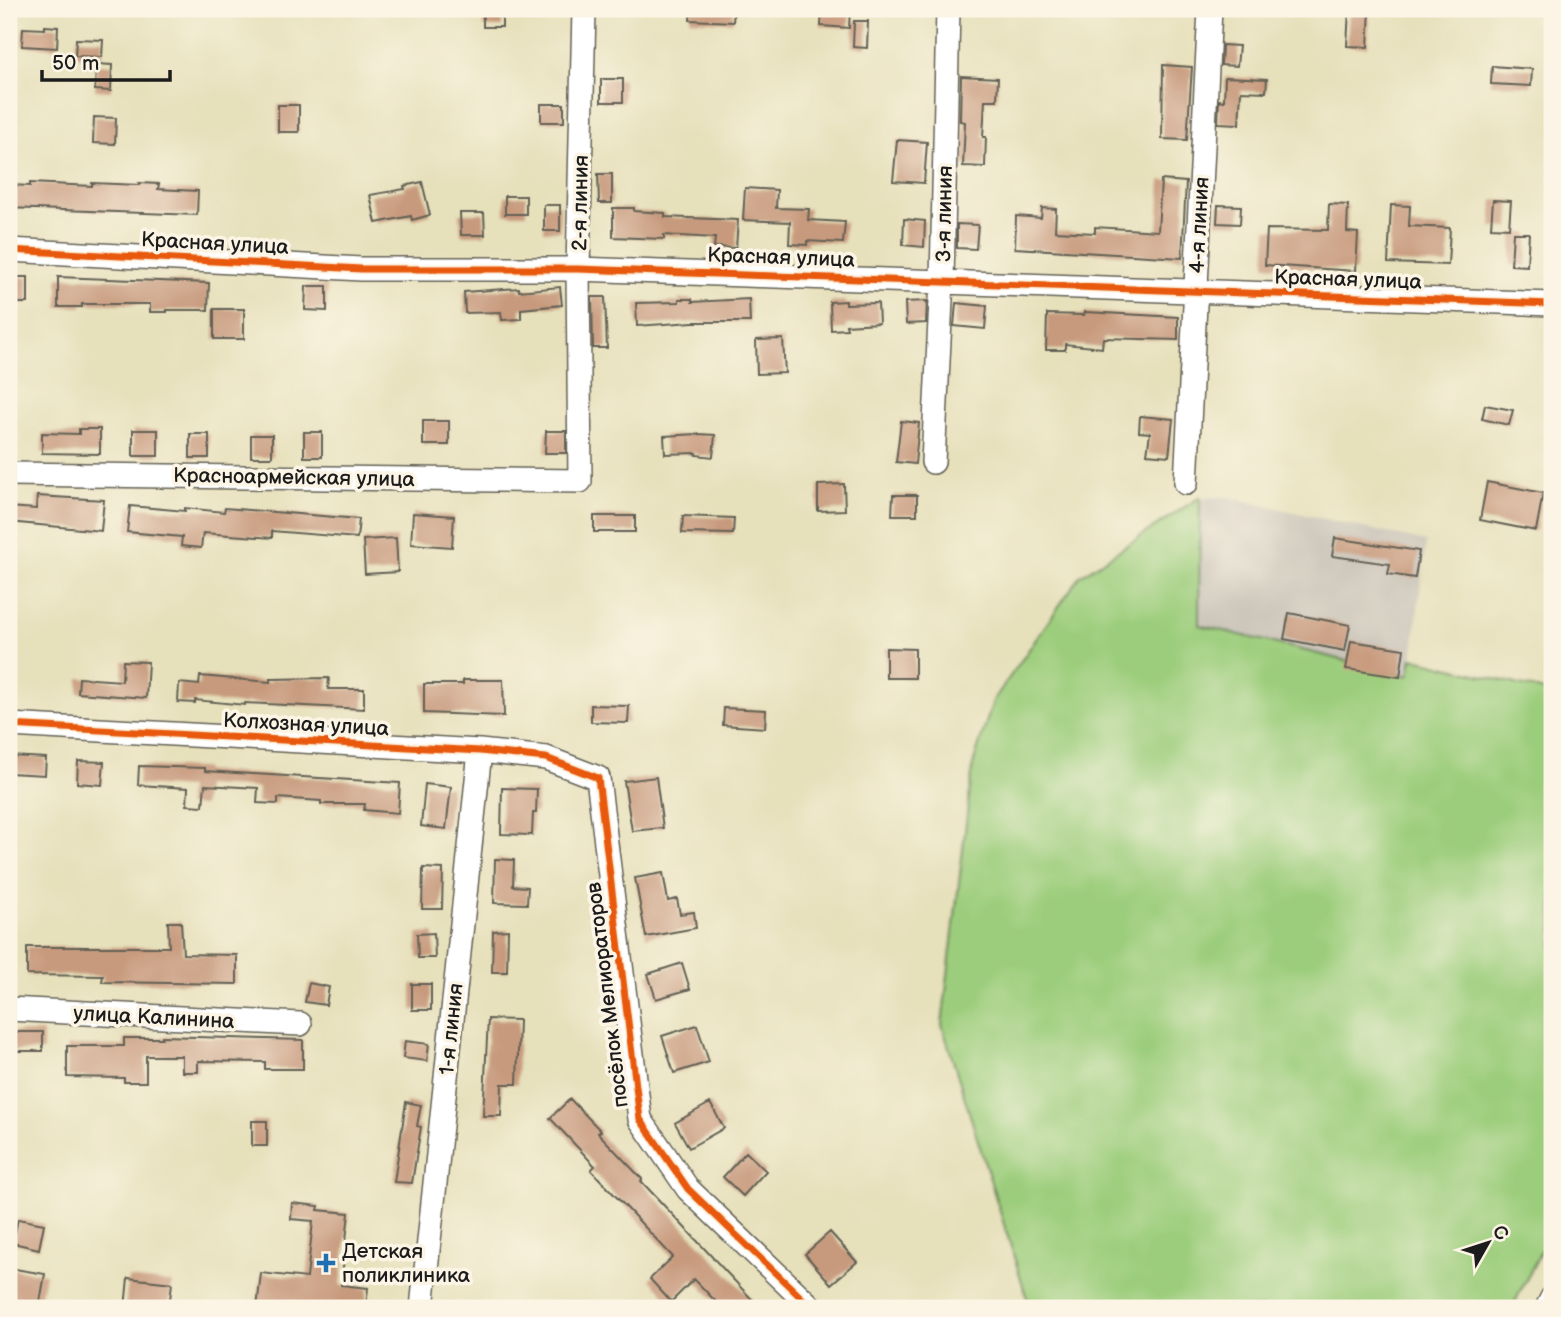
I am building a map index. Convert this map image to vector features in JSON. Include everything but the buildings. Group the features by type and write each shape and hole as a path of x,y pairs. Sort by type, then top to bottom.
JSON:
{"street":[{"name":"2-я линия","path":"580,481 578,268 584,9"},
{"name":"3-я линия","path":"933,462 942,280 948,9"},
{"name":"4-я линия","path":"1186,483 1210,9"},
{"name":"Красная улица","path":"9,250 361,269 578,268 1552,304"},
{"name":"Красноармейская улица","path":"9,474 580,481"},
{"name":"Колхозная улица","path":"9,725 480,751 546,758 598,778"},
{"name":"1-я линия","path":"422,1308 480,751"},
{"name":"посёлок Мелиораторов","path":"598,778 640,1119 688,1189 812,1308"},
{"name":"улица Калинина","path":"9,1009 300,1024"},
{"path":"1547,1308 1552,1298"}],"shaded area":[{"path":"1200,497 1228,497 1426,542 1410,676 1198,625"}],"green space":[{"path":"1200,497 1199,625 1409,676 1412,658 1552,693 1552,1229 1512,1308 1030,1308 942,1025 973,765 993,701 1080,576"}],"cycle path":[{"path":"9,250 361,269 578,269 1552,304"},
{"path":"9,725 480,751 546,758 598,778 640,1119 688,1189 812,1308"}],"place":[{"name":"Детская поликлиника","path":"326,1263"}]}
